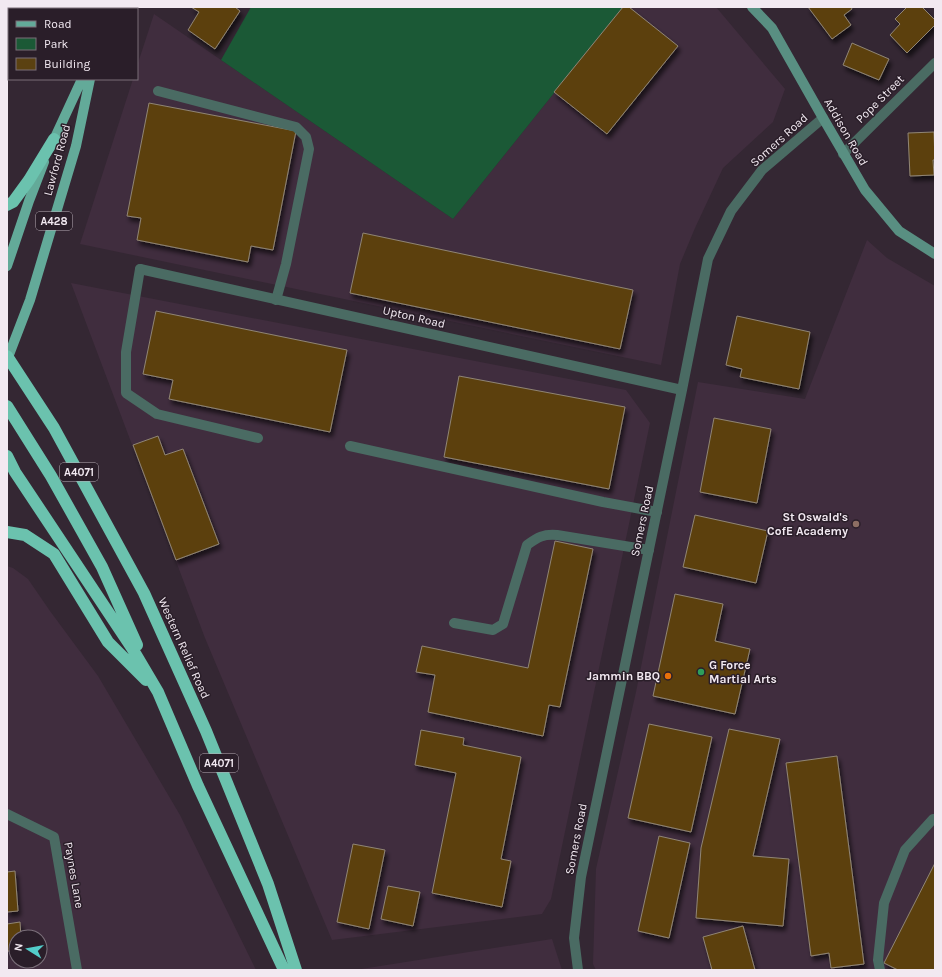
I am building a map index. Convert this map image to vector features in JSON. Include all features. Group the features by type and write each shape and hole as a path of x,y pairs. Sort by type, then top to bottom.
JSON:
{"highway":[{"path":"7,205 13,202 29,180 54,139"},
{"name":"Western Relief Road","path":"7,358 54,428 144,593 206,731 268,884 296,970"},
{"path":"7,406 51,476 102,567 158,692"},
{"name":"A4071","path":"7,456 15,472 132,648 158,692 198,786 284,970"},
{"path":"7,532 25,535 54,554 108,642 158,692"}],"main road":[{"name":"Lawford Road","path":"7,266 29,201 54,139 82,80"},
{"name":"Lawford Road","path":"7,358 30,300 76,146 90,80"}],"street":[{"name":"Addison Road","path":"752,7 772,28 865,190 899,231 935,254"},
{"name":"Pope Street","path":"843,154 935,64"},
{"path":"158,91 296,127 306,137 309,149 286,264 276,300"},
{"name":"Somers Road","path":"578,970 574,938 581,877 708,259 731,210 762,170 823,118"},
{"name":"Upton Road","path":"258,438 157,414 126,393 126,352 140,269 682,390"},
{"path":"350,446 603,502 657,512"},
{"path":"454,623 493,630 503,624 527,545 537,538 547,534 649,550"},
{"name":"Paynes Lane","path":"7,814 54,837 77,970"},
{"path":"880,970 878,960 884,903 905,850 933,819 935,819"}],"shaded area":[{"path":"623,7 716,7 785,89 773,122 723,168 695,228 680,264 661,365 80,244 133,80 138,80 138,63 154,14 453,219"},
{"path":"867,240 887,258 935,286 935,970 596,970 593,964 596,869 636,692 698,382 805,399"},
{"path":"71,283 626,390 650,423 551,899 542,914 332,940 205,638"},
{"path":"7,566 13,568 28,579 98,676 180,815 256,970 7,970"},
{"path":"552,939 562,970 355,970"}],"green space":[{"path":"251,7 623,7 453,219 221,60"}],"building":[{"path":"7,7 38,8 8,8 7,25"},
{"path":"191,7 235,7 240,11 215,49 188,30 199,12"},
{"path":"623,7 629,7 678,46 607,134 554,92"},
{"path":"808,7 851,7 852,9 844,15 851,25 832,39"},
{"path":"907,7 922,7 935,20 935,25 907,53 890,35 900,24 895,19"},
{"path":"852,43 889,59 879,80 843,65"},
{"path":"149,103 296,131 273,250 251,246 248,262 137,240 141,218 127,216"},
{"path":"934,132 934,175 910,176 908,133"},
{"path":"363,233 633,290 620,349 350,293"},
{"path":"156,311 347,350 330,432 169,399 173,380 143,374"},
{"path":"737,316 810,332 799,389 740,377 742,369 726,365"},
{"path":"459,376 625,407 609,489 444,457"},
{"path":"714,418 771,429 757,503 700,492"},
{"path":"158,436 165,455 183,449 219,544 176,560 133,445"},
{"path":"695,515 768,531 756,583 683,567"},
{"path":"555,541 593,549 560,707 549,705 543,736 428,712 435,675 416,672 422,646 528,668"},
{"name":"G Force Martial Arts","path":"675,594 723,604 715,641 750,649 735,714 653,696"},
{"path":"649,724 712,737 691,832 628,818"},
{"path":"729,729 780,739 753,856 789,859 783,926 696,918 701,848"},
{"path":"421,730 464,738 463,745 521,757 501,859 511,861 502,907 432,893 456,773 415,765"},
{"path":"837,756 864,964 831,968 829,953 811,956 786,763"},
{"path":"659,836 690,843 669,938 638,931"},
{"path":"353,844 385,850 369,929 337,922"},
{"path":"935,863 935,970 898,970 884,963"},
{"path":"15,871 18,911 7,912 7,872"},
{"path":"388,886 420,892 413,926 381,919"},
{"path":"20,922 20,929 8,929 8,951 7,951 7,924"},
{"path":"743,926 755,970 712,970 703,937"}],"place":[{"name":"St Oswald's CofE Academy","path":"856,524"},
{"name":"G Force Martial Arts","path":"701,672"},
{"name":"Jammin BBQ","path":"668,676"}]}
